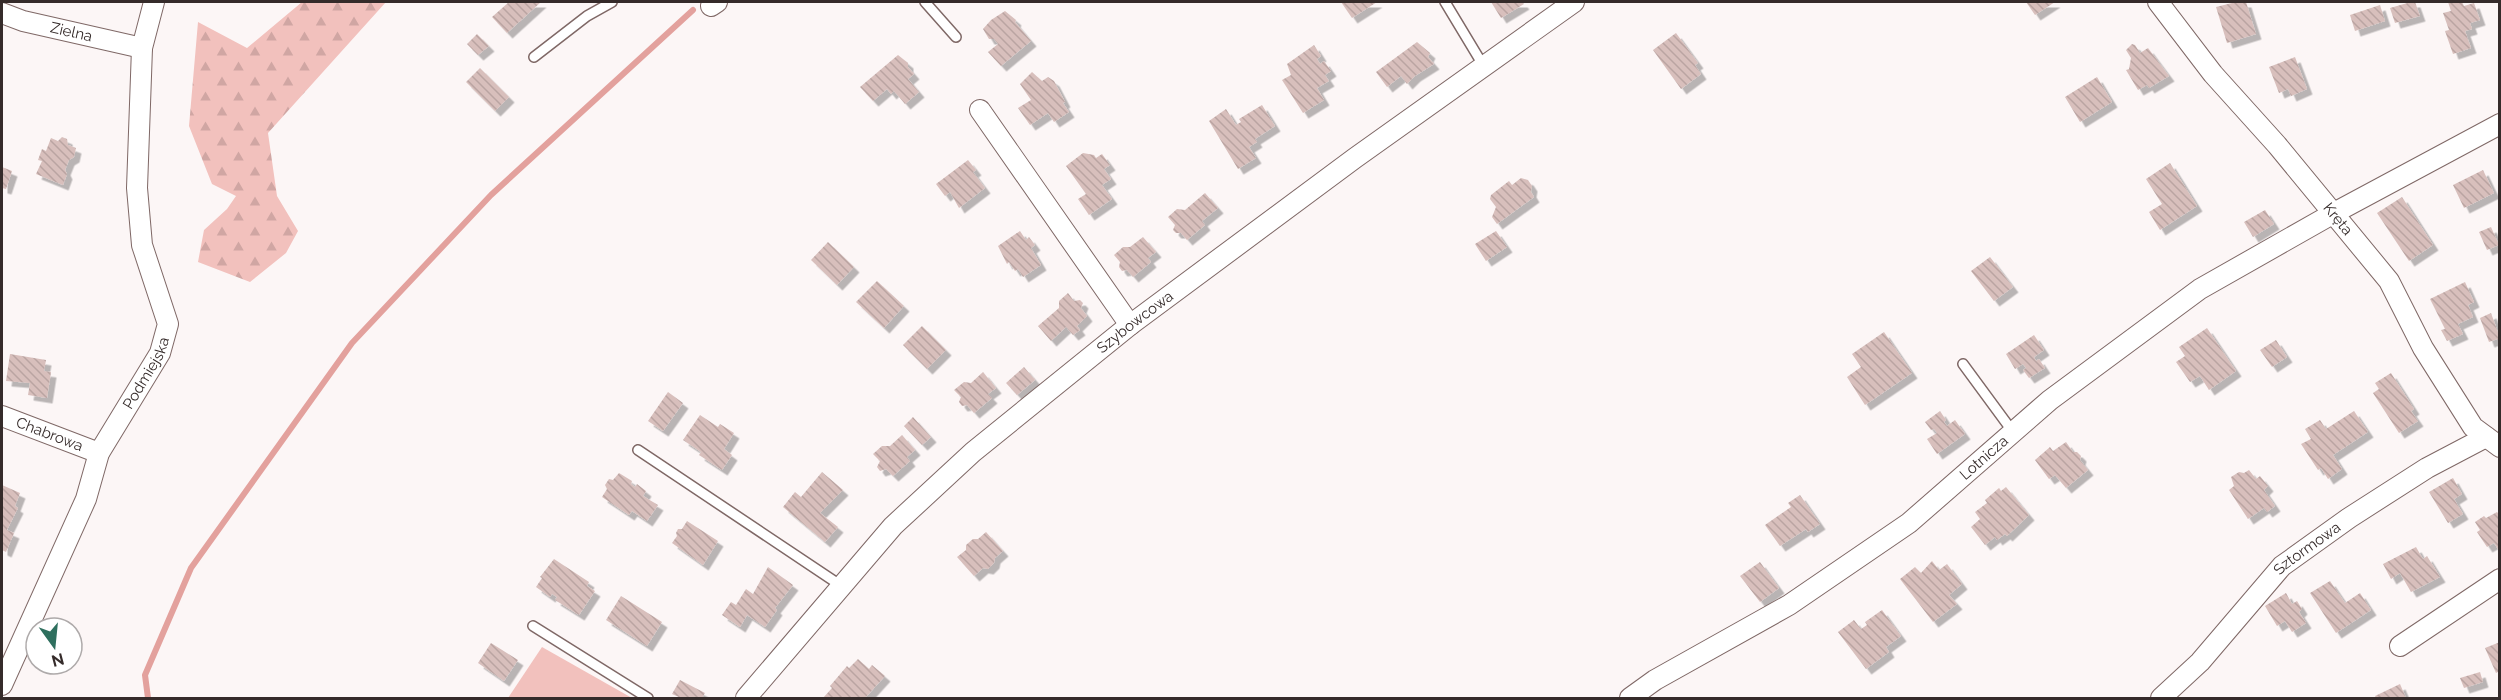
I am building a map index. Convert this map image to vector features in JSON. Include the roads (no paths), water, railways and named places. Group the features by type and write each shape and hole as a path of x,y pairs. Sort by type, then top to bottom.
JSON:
{"street":[{"name":"Podmiejska","path":"2,685 86,499 99,453 160,353 168,324 142,245 137,188 142,48 154,2"},
{"name":"Szybowcowa","path":"746,699 840,585 893,526 973,452 1130,325 1483,65 1574,2"},
{"name":"Kręta","path":"2158,2 2213,74 2277,145 2389,281 2423,348 2473,427 2493,442"},
{"name":"Zielna","path":"2,13 23,21 142,48"},
{"path":"981,110 1130,325"},
{"name":"Lotnicza","path":"1630,699 1655,680 1789,605 1909,523 2050,400 2200,289 2499,124"},
{"name":"Chabrowa","path":"2,416 99,453"},
{"name":"Sztormowa","path":"2161,699 2200,662 2282,566 2349,518 2427,468 2493,442"},
{"path":"2400,646 2499,579"}],"lane":[{"path":"534,57 587,16 612,2"},
{"path":"925,2 956,37"},
{"path":"1445,2 1483,65"},
{"path":"1963,364 2013,432"},
{"path":"638,450 840,585"},
{"path":"533,626 648,699"}],"waterway":[{"path":"148,698 145,675 191,568 352,343 491,195 693,10"}]}
